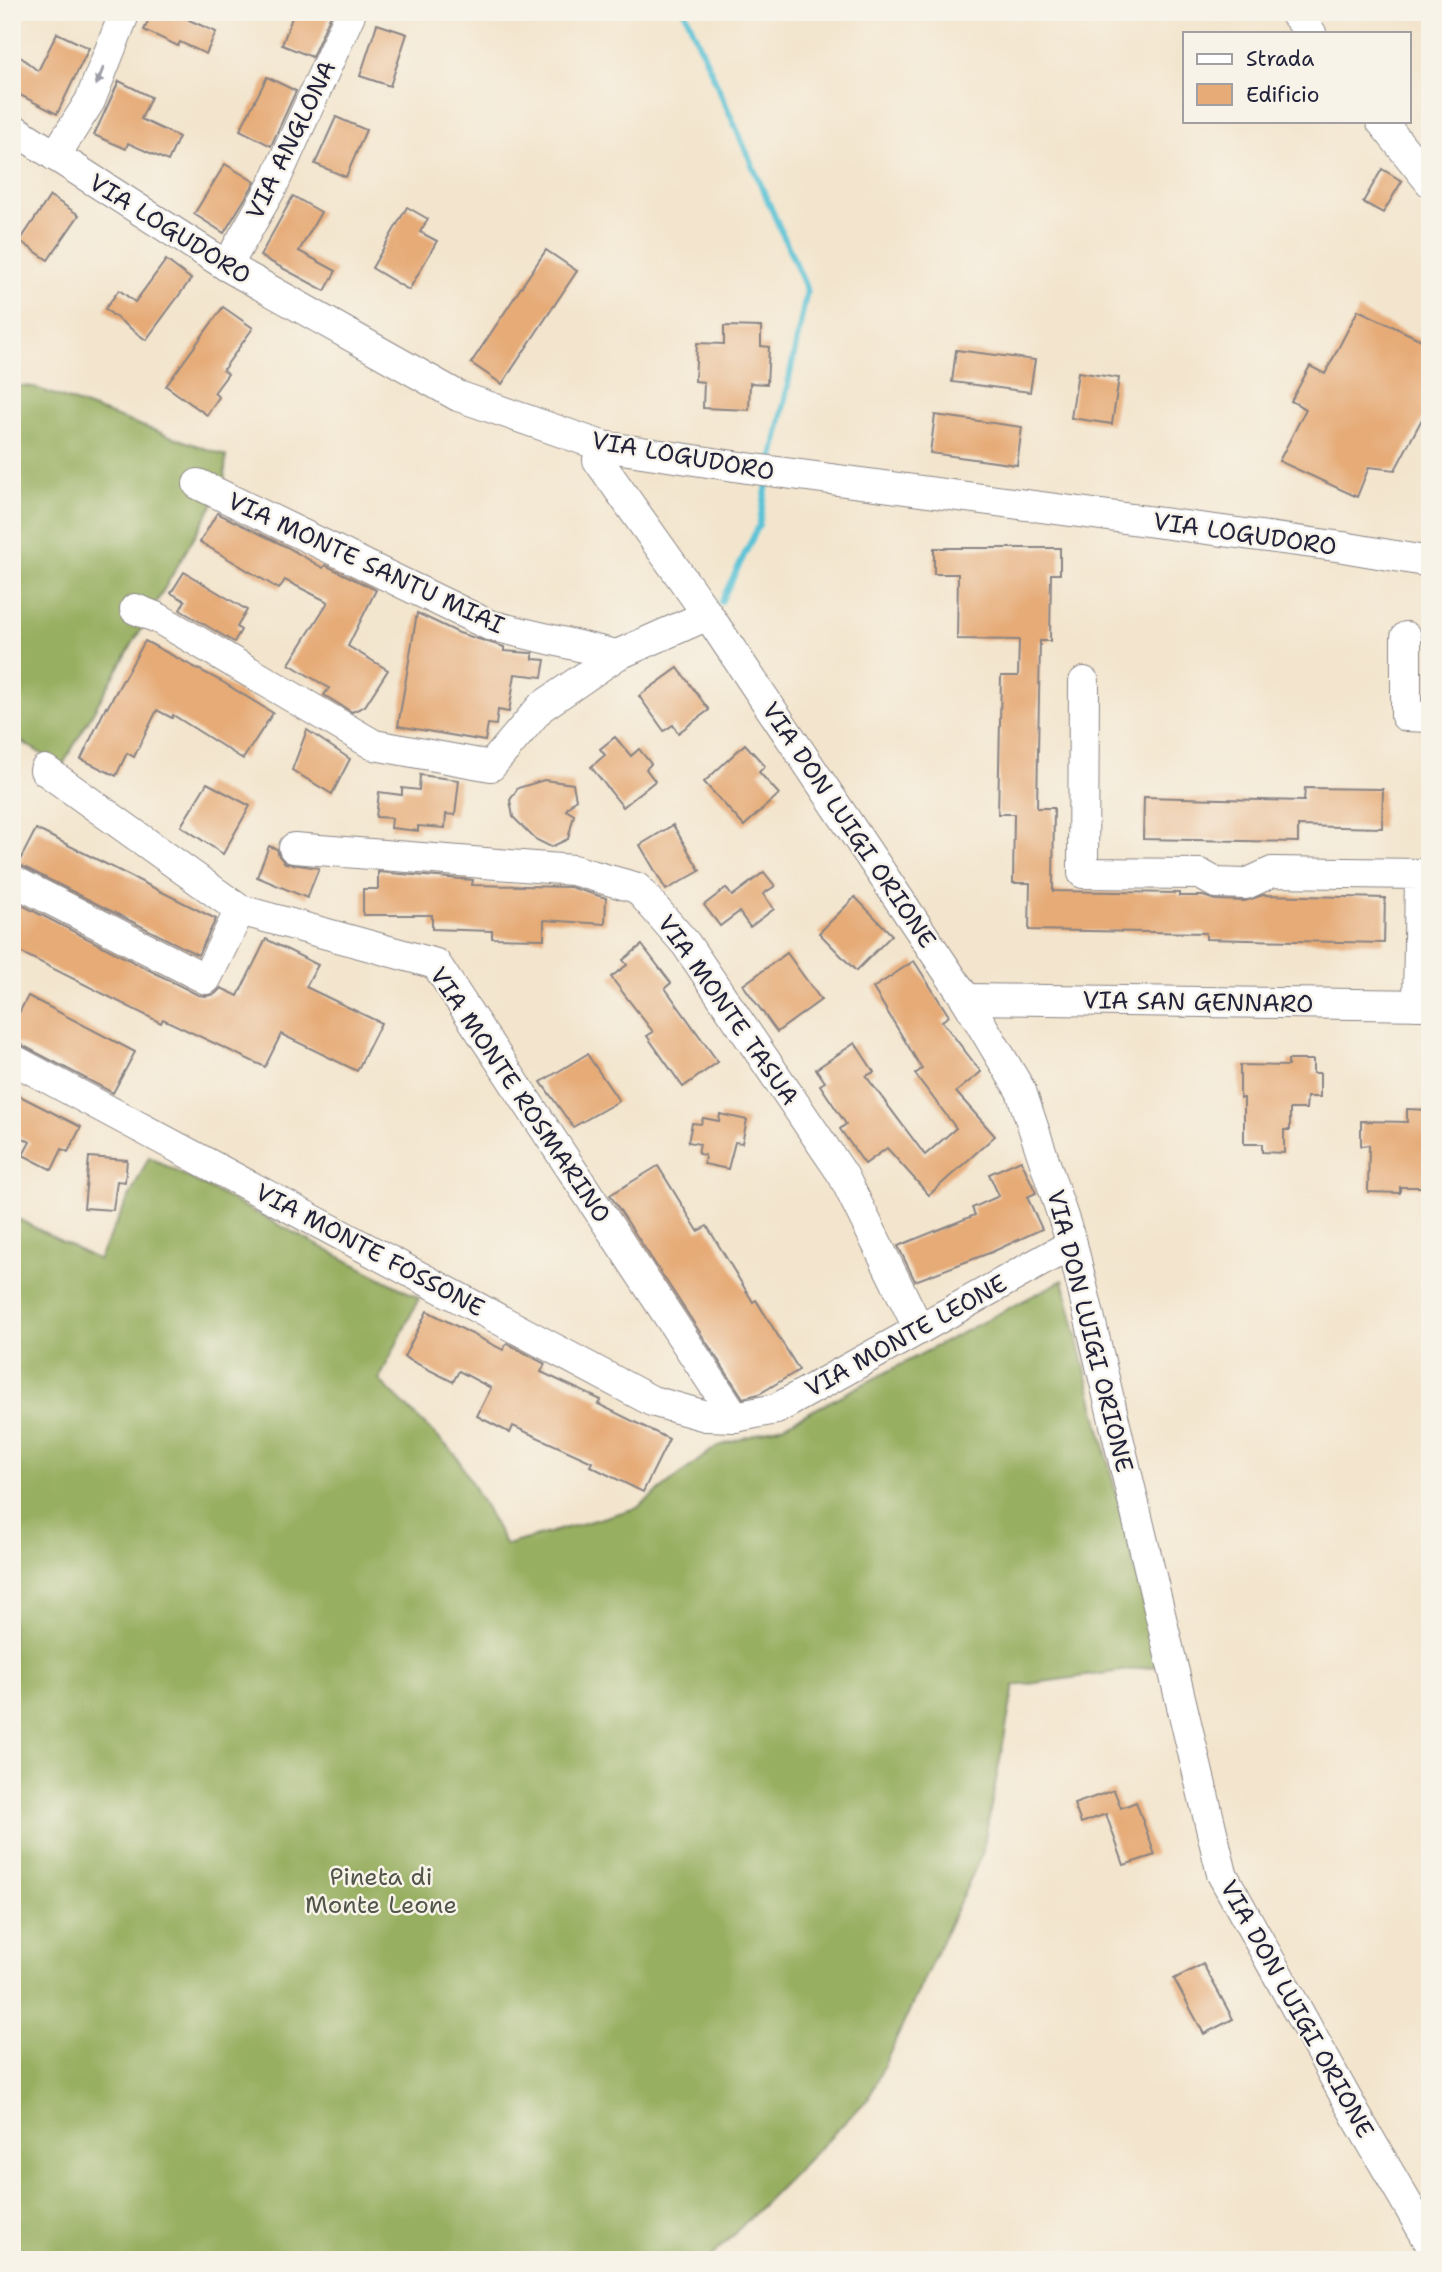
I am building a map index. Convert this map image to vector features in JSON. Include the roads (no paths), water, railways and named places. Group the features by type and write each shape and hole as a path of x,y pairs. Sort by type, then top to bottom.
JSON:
{"street":[{"path":"55,156 90,101 125,12"},
{"name":"VIA ANGLONA","path":"227,266 273,185 351,12"},
{"path":"1294,12 1310,32"},
{"path":"1382,122 1430,182"},
{"name":"VIA LOGUDORO","path":"12,128 227,266 458,396 603,446 789,474 1329,545 1430,562"},
{"name":"VIA DON LUIGI ORIONE","path":"603,446 598,460 708,615 967,999 1021,1091 1072,1244 1222,1874 1430,2243"},
{"name":"VIA MONTE SANTU MIAI","path":"198,484 489,625 617,655"},
{"path":"135,609 158,618 374,746 491,766 541,707 617,655 708,615"},
{"path":"1406,637 1406,716 1430,717"},
{"path":"1084,682 1083,873 1200,874 1216,883 1246,884 1272,872 1420,874 1424,1005"},
{"name":"VIA MONTE ROSMARINO","path":"45,770 240,910 436,964 735,1417"},
{"name":"VIA MONTE TASUA","path":"294,848 573,870 637,888 686,944 843,1175 919,1329"},
{"path":"12,880 206,979 240,910"},
{"name":"VIA SAN GENNARO","path":"967,999 1424,1005"},
{"name":"VIA MONTE FOSSONE","path":"12,1059 652,1401 706,1416 735,1417"},
{"name":"VIA MONTE LEONE","path":"735,1417 776,1409 1072,1244"}],"waterway":[{"path":"685,12 807,290 772,463"},
{"path":"721,602 759,525 768,480"}],"park label":[{"name":"Pineta di Monte Leone","path":"381,1891"}]}
